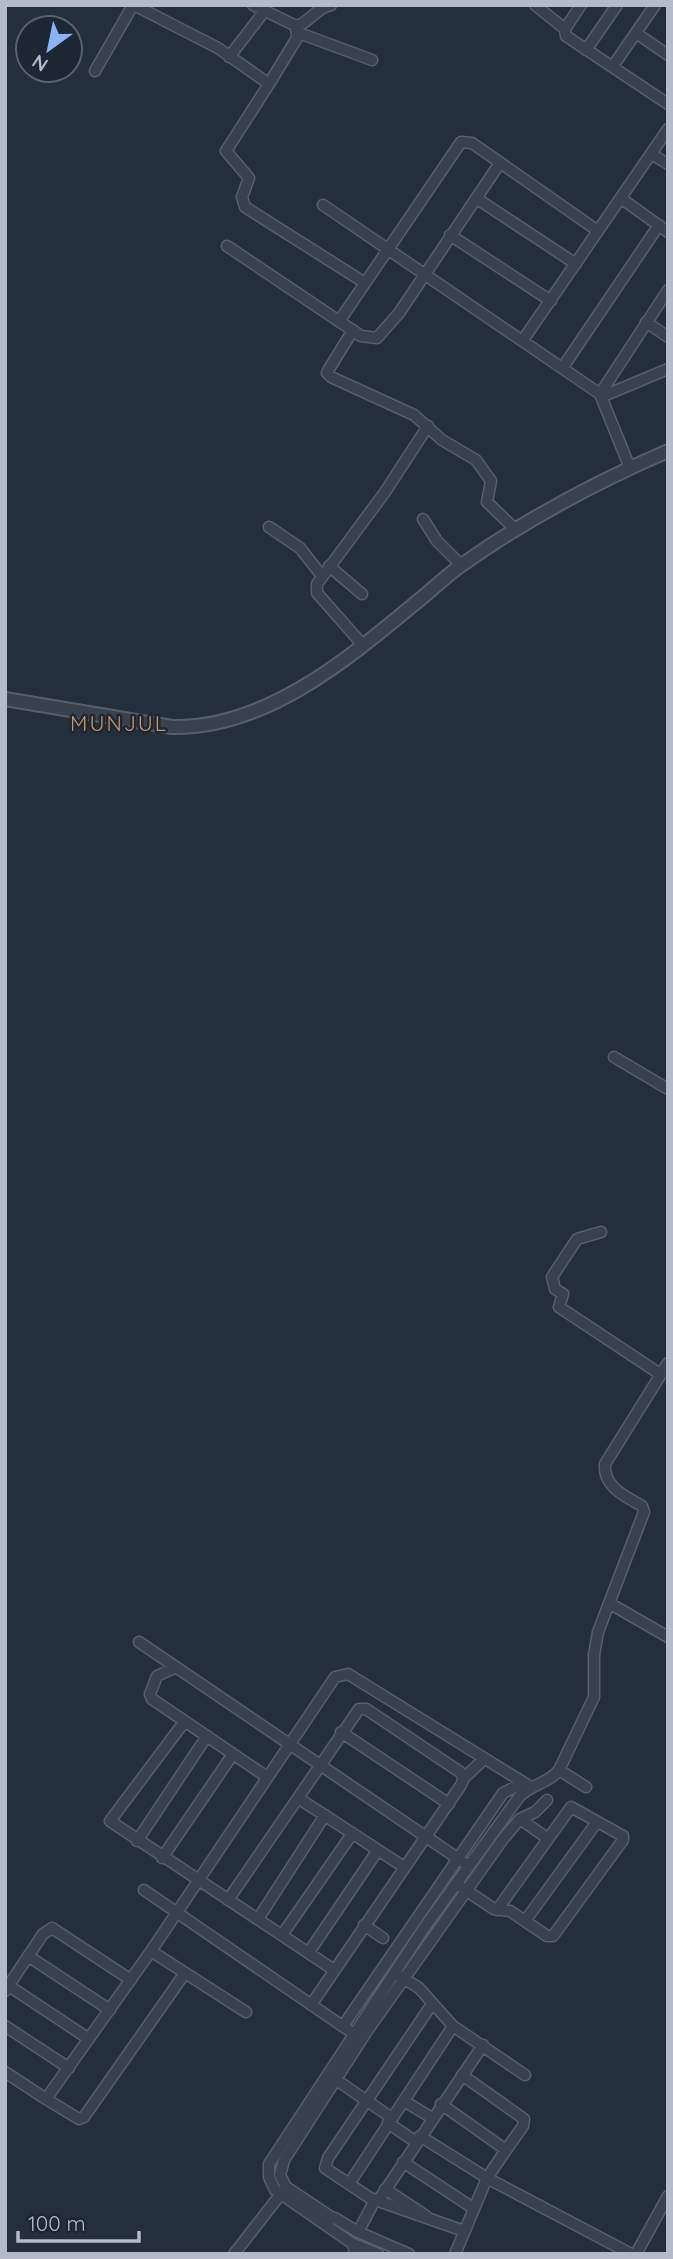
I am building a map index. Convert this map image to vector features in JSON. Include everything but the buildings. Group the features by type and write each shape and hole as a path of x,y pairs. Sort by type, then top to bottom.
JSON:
{"street":[{"path":"95,71 133,5 218,48 268,84"},
{"path":"253,5 263,13 372,60"},
{"path":"331,5 322,7 298,29 268,84 226,151 249,178 242,197 245,206 365,283"},
{"path":"535,5 565,29"},
{"path":"581,5 565,29 566,36 668,104"},
{"path":"586,50 617,5"},
{"path":"613,66 655,5"},
{"path":"229,57 263,13"},
{"path":"636,33 668,55"},
{"path":"523,340 668,129"},
{"path":"340,320 461,142 471,143 598,232"},
{"path":"650,154 668,164"},
{"path":"226,246 353,330 369,339 377,338 387,329 500,163"},
{"path":"475,198 576,264"},
{"path":"563,367 663,229 622,199"},
{"path":"324,205 600,395 630,468"},
{"path":"450,235 551,302"},
{"path":"600,395 668,290"},
{"path":"646,322 668,337"},
{"path":"353,330 327,373 393,404 428,426 442,440 484,468 491,481 487,502 516,530"},
{"path":"600,395 668,369"},
{"path":"362,644 315,589 428,426"},
{"path":"5,699 162,725 197,726 245,715 326,673 461,565 546,511 668,451"},
{"path":"423,519 437,541 461,565"},
{"path":"269,527 300,548 322,576"},
{"path":"329,566 362,594"},
{"path":"614,1057 668,1089"},
{"path":"601,1232 577,1239 552,1277 555,1289 563,1294 558,1305 660,1374"},
{"path":"343,2026 507,1789 548,1781 559,1770 594,1697 594,1654 609,1603 644,1512 642,1506 610,1484 604,1472 605,1464 668,1363"},
{"path":"609,1603 668,1637"},
{"path":"139,1642 460,1860 476,1863"},
{"path":"176,1667 157,1676 150,1694 157,1703 267,1777"},
{"path":"46,2099 151,1951 196,1880 335,1677 348,1674 527,1785"},
{"path":"228,1900 359,1709 366,1709 460,1772 464,1778"},
{"path":"185,1721 111,1815 113,1825 334,1970"},
{"path":"341,1732 449,1804"},
{"path":"137,1841 207,1736"},
{"path":"162,1858 233,1754"},
{"path":"311,2005 464,1778 483,1760"},
{"path":"559,1770 586,1787"},
{"path":"409,2254 327,2221 280,2194 271,2184 269,2164 399,1972 462,1887 527,1785"},
{"path":"298,1798 404,1867"},
{"path":"462,1887 476,1863 520,1819 536,1812 547,1800"},
{"path":"462,1887 498,1910 510,1911 547,1936 553,1936 623,1840 622,1836 570,1807 498,1910"},
{"path":"258,1919 326,1815"},
{"path":"520,1819 547,1838"},
{"path":"525,1921 597,1822"},
{"path":"282,1935 352,1834"},
{"path":"309,1952 378,1850"},
{"path":"144,1890 343,2026 360,2030"},
{"path":"364,1925 383,1938"},
{"path":"89,2039 7,1989 43,1934 52,1928 131,1980"},
{"path":"151,1951 246,2012"},
{"path":"28,1956 110,2010"},
{"path":"390,1958 399,1972 419,1988 453,2026 525,2075"},
{"path":"5,2072 79,2119 85,2117 185,1973"},
{"path":"432,2004 325,2164 325,2168 377,2200 420,2218 464,2231"},
{"path":"5,2026 69,2068"},
{"path":"349,2184 453,2026"},
{"path":"358,2232 441,2104 483,2045"},
{"path":"331,2076 418,2139 631,2254"},
{"path":"331,2076 280,2170 286,2187 327,2221 354,2249 378,2254"},
{"path":"462,2076 524,2119 523,2126 487,2178 473,2208 456,2251 468,2254"},
{"path":"404,2101 432,2118"},
{"path":"441,2104 506,2150"},
{"path":"403,2162 473,2208"},
{"path":"385,2189 430,2219"},
{"path":"234,2254 280,2194"},
{"path":"636,2254 668,2196"}],"district":[{"name":"MUNJUL","path":"119,724"}]}
